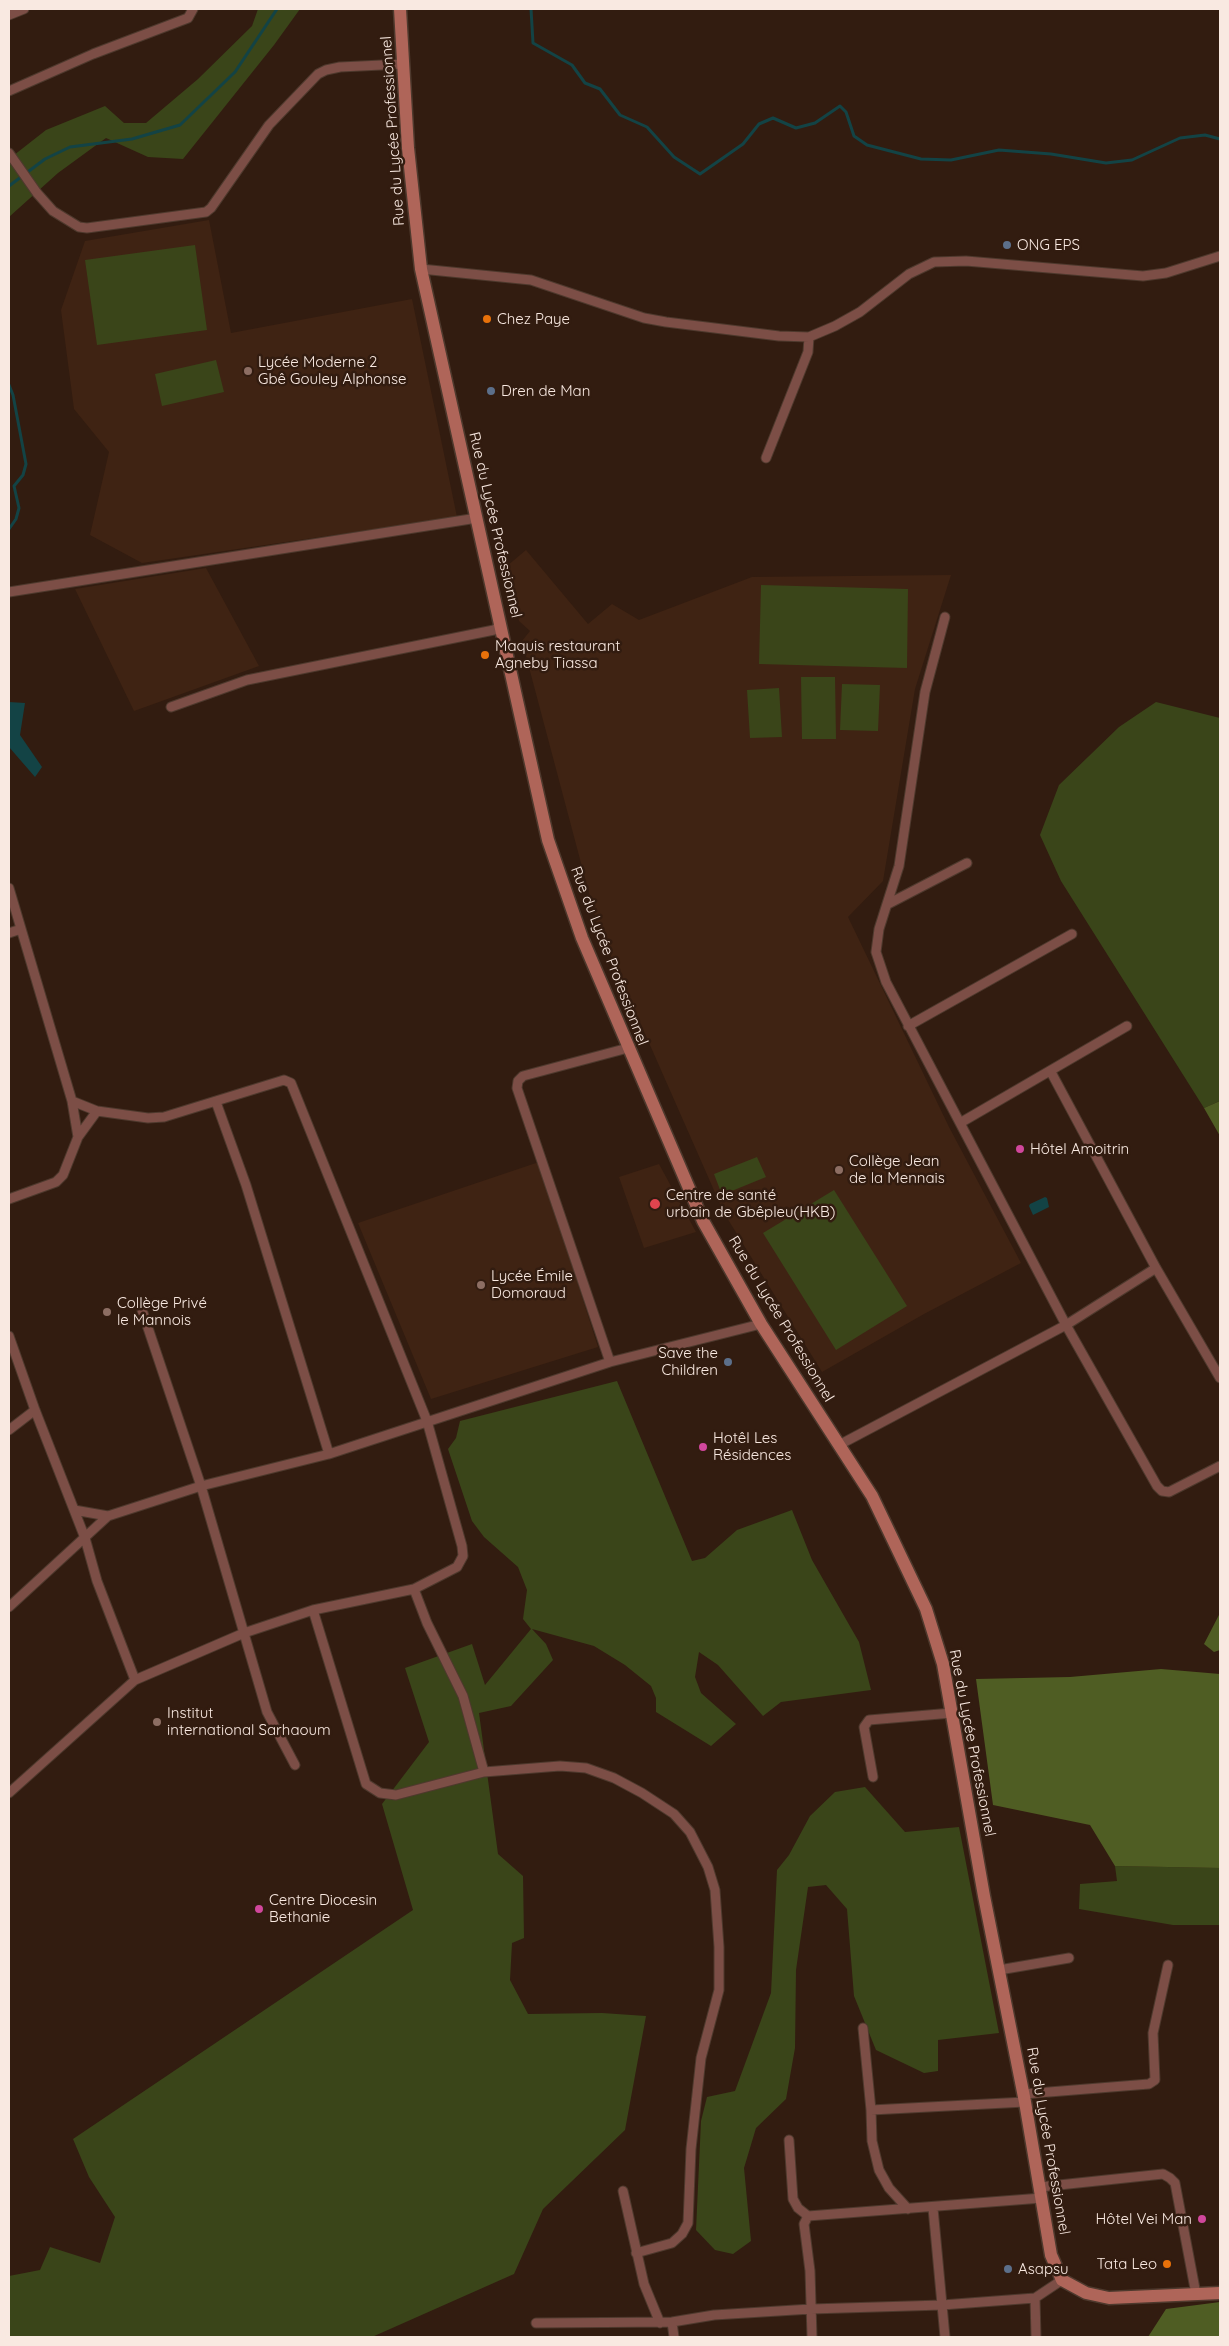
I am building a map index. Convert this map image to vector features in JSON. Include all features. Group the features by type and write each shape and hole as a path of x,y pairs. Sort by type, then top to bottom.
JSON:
{"main road":[{"name":"Rue du Lycée Professionnel","path":"400,9 408,148 421,269 477,518 499,629 548,840 582,938 703,1221 761,1324 872,1496 926,1609 943,1664 999,1970 1025,2098 1051,2255 1062,2280"},
{"path":"1062,2280 1086,2293 1109,2298 1220,2293"}],"street":[{"path":"9,16 24,9"},
{"path":"9,91 93,54 188,18 193,9"},
{"path":"9,153 37,193 53,211 79,227 87,228 206,212 211,208 269,125 318,74 340,67 403,64"},
{"path":"421,269 531,280 644,318 666,322 779,336 809,337 835,326 860,312 909,274 934,262 966,261 1143,276 1166,273 1220,256"},
{"path":"766,458 808,352 809,337"},
{"path":"9,592 477,518"},
{"path":"945,617 925,692 899,866 879,929 876,952 886,982 908,1026 1066,1325 1157,1486 1162,1491 1169,1492 1220,1466"},
{"path":"171,707 247,680 499,629"},
{"path":"888,904 968,863"},
{"path":"9,888 72,1101 78,1136"},
{"path":"9,933 21,929"},
{"path":"908,1026 1072,934"},
{"path":"960,1123 1051,1072 1127,1026"},
{"path":"610,1362 518,1088 518,1082 523,1076 628,1048"},
{"path":"1051,1072 1156,1268 1220,1378"},
{"path":"9,1793 135,1680 244,1632 313,1610 414,1589 457,1567 463,1556 462,1546 427,1422 291,1083 284,1080 164,1117 148,1118 97,1112 72,1101"},
{"path":"216,1102 246,1185 329,1454"},
{"path":"9,1199 56,1182 63,1175 78,1136 97,1112"},
{"path":"839,1445 1066,1325 1156,1268"},
{"path":"142,1310 201,1486 267,1712 294,1765"},
{"path":"9,1607 108,1516 201,1486 329,1454 610,1362 761,1324"},
{"path":"9,1336 35,1410 85,1538 97,1580 135,1680"},
{"path":"9,1430 35,1410"},
{"path":"74,1510 108,1516"},
{"path":"414,1589 427,1623 463,1696 484,1772"},
{"path":"313,1610 366,1784 380,1793 396,1795 484,1772 560,1766 586,1768 614,1778 642,1793 674,1814 690,1832 708,1867 714,1890 719,1947 719,1990 701,2058 691,2149 688,2223 682,2234 672,2243 636,2253"},
{"path":"873,1777 865,1723 869,1720 952,1713"},
{"path":"999,1970 1069,1958"},
{"path":"872,2110 1025,2098 1149,2084 1155,2080 1153,2033 1168,1966"},
{"path":"863,2028 872,2110 872,2141 879,2170 889,2188 908,2209"},
{"path":"789,2140 793,2198 798,2208 808,2216 933,2208 1163,2174 1175,2183 1196,2294"},
{"path":"623,2191 644,2284 660,2323"},
{"path":"933,2208 945,2337"},
{"path":"808,2216 804,2224 810,2271 812,2337"},
{"path":"536,2323 660,2323 714,2315 811,2308 942,2305 1035,2298 1062,2280"},
{"path":"1035,2298 1036,2337"},
{"path":"672,2322 674,2337"}],"shaded area":[{"name":"Lycée Moderne 2 Gbê Gouley Alphonse","path":"209,220 231,333 412,299 457,517 142,563 90,535 109,452 74,409 61,310 85,241"},
{"path":"526,550 588,624 612,604 639,620 752,577 951,575 915,689 883,881 848,917 949,1127 1021,1263 924,1314 822,1372 724,1213 598,927 522,641 530,631 519,621 507,566"},
{"path":"206,568 259,666 134,711 75,589"},
{"name":"Lycée Émile Domoraud","path":"539,1162 598,1347 431,1399 358,1223"},
{"name":"Centre de santé urbain de Gbêpleu(HKB)","path":"659,1164 696,1232 644,1248 619,1177"}],"green space":[{"path":"258,9 300,9 274,45 183,159 148,157 106,138 58,173 9,217 9,159 46,130 105,106 124,123 146,123 198,79 252,26"},
{"path":"195,245 207,330 97,345 85,260"},
{"path":"216,360 224,392 162,406 155,374"},
{"path":"761,585 908,589 907,668 759,664"},
{"path":"801,677 835,677 836,739 802,739"},
{"path":"842,684 880,685 878,731 840,730"},
{"path":"779,688 782,737 750,738 747,690"},
{"path":"1156,702 1220,718 1220,1101 1204,1108 1061,881 1040,835 1059,785 1119,727"},
{"path":"1220,1101 1220,1136 1204,1108"},
{"path":"757,1157 766,1177 722,1195 714,1174"},
{"path":"834,1190 907,1306 836,1350 763,1233"},
{"path":"617,1381 692,1561 705,1558 737,1530 792,1510 812,1560 859,1642 871,1690 781,1702 763,1716 718,1665 699,1652 695,1677 701,1693 736,1724 711,1746 656,1712 656,1698 651,1686 625,1665 594,1646 532,1629 546,1644 553,1660 511,1706 479,1713 498,1854 523,1876 524,1938 512,1943 510,1980 528,2014 602,2013 646,2016 625,2130 543,2209 514,2274 372,2337 9,2337 9,2276 40,2270 50,2247 100,2263 115,2217 89,2177 73,2139 413,1910 382,1804 429,1742 405,1668 472,1644 485,1685 531,1629 523,1619 527,1590 518,1567 484,1537 472,1521 448,1449 456,1438 460,1421"},
{"path":"1220,1613 1220,1650 1214,1652 1204,1644"},
{"path":"1161,1669 1220,1674 1220,1868 1115,1866 1090,1825 993,1805 976,1679 1070,1677"},
{"path":"865,1787 905,1832 959,1827 999,2033 938,2040 938,2071 924,2073 876,2050 854,1996 847,1909 826,1885 808,1887 796,1970 795,2048 786,2099 756,2128 744,2168 751,2241 733,2254 715,2250 696,2230 701,2121 707,2097 735,2091 771,1993 777,1870 789,1855 810,1816 835,1792"},
{"path":"1115,1866 1220,1868 1220,1925 1173,1925 1079,1909 1080,1884 1117,1881"},
{"path":"1220,2302 1220,2337 1148,2337 1166,2309"}],"water":[{"path":"9,702 25,703 20,735 42,767 35,777 9,747"},
{"path":"1045,1197 1049,1207 1033,1215 1030,1204"}],"waterway":[{"path":"9,186 45,159 70,147 132,139 180,125 235,72 277,9"},
{"path":"531,9 533,43 572,65 585,83 600,89 620,115 647,127 674,157 700,174 743,144 759,124 773,118 796,128 815,123 840,106 846,112 854,136 867,145 921,159 951,160 999,150 1051,154 1106,163 1132,160 1180,138 1205,135 1220,139"},
{"path":"9,385 13,395 26,464 23,475 14,486 19,508 16,519 9,529"}],"place":[{"name":"ONG EPS","path":"1007,245"},
{"name":"Chez Paye","path":"487,319"},
{"name":"Lycée Moderne 2 Gbê Gouley Alphonse","path":"248,371"},
{"name":"Dren de Man","path":"491,391"},
{"name":"Maquis restaurant Agneby Tiassa","path":"485,655"},
{"name":"Hôtel Amoitrin","path":"1020,1149"},
{"name":"Collège Jean de la Mennais","path":"839,1170"},
{"name":"Centre de santé urbain de Gbêpleu(HKB)","path":"655,1204"},
{"name":"Lycée Émile Domoraud","path":"481,1285"},
{"name":"Collège Privé le Mannois","path":"107,1312"},
{"name":"Save the Children","path":"728,1362"},
{"name":"Hotêl Les Résidences","path":"703,1447"},
{"name":"Institut international Sarhaoum","path":"157,1722"},
{"name":"Centre Diocesin Bethanie","path":"259,1909"},
{"name":"Hôtel Vei Man","path":"1202,2219"},
{"name":"Tata Leo","path":"1167,2264"},
{"name":"Asapsu","path":"1008,2269"}]}
